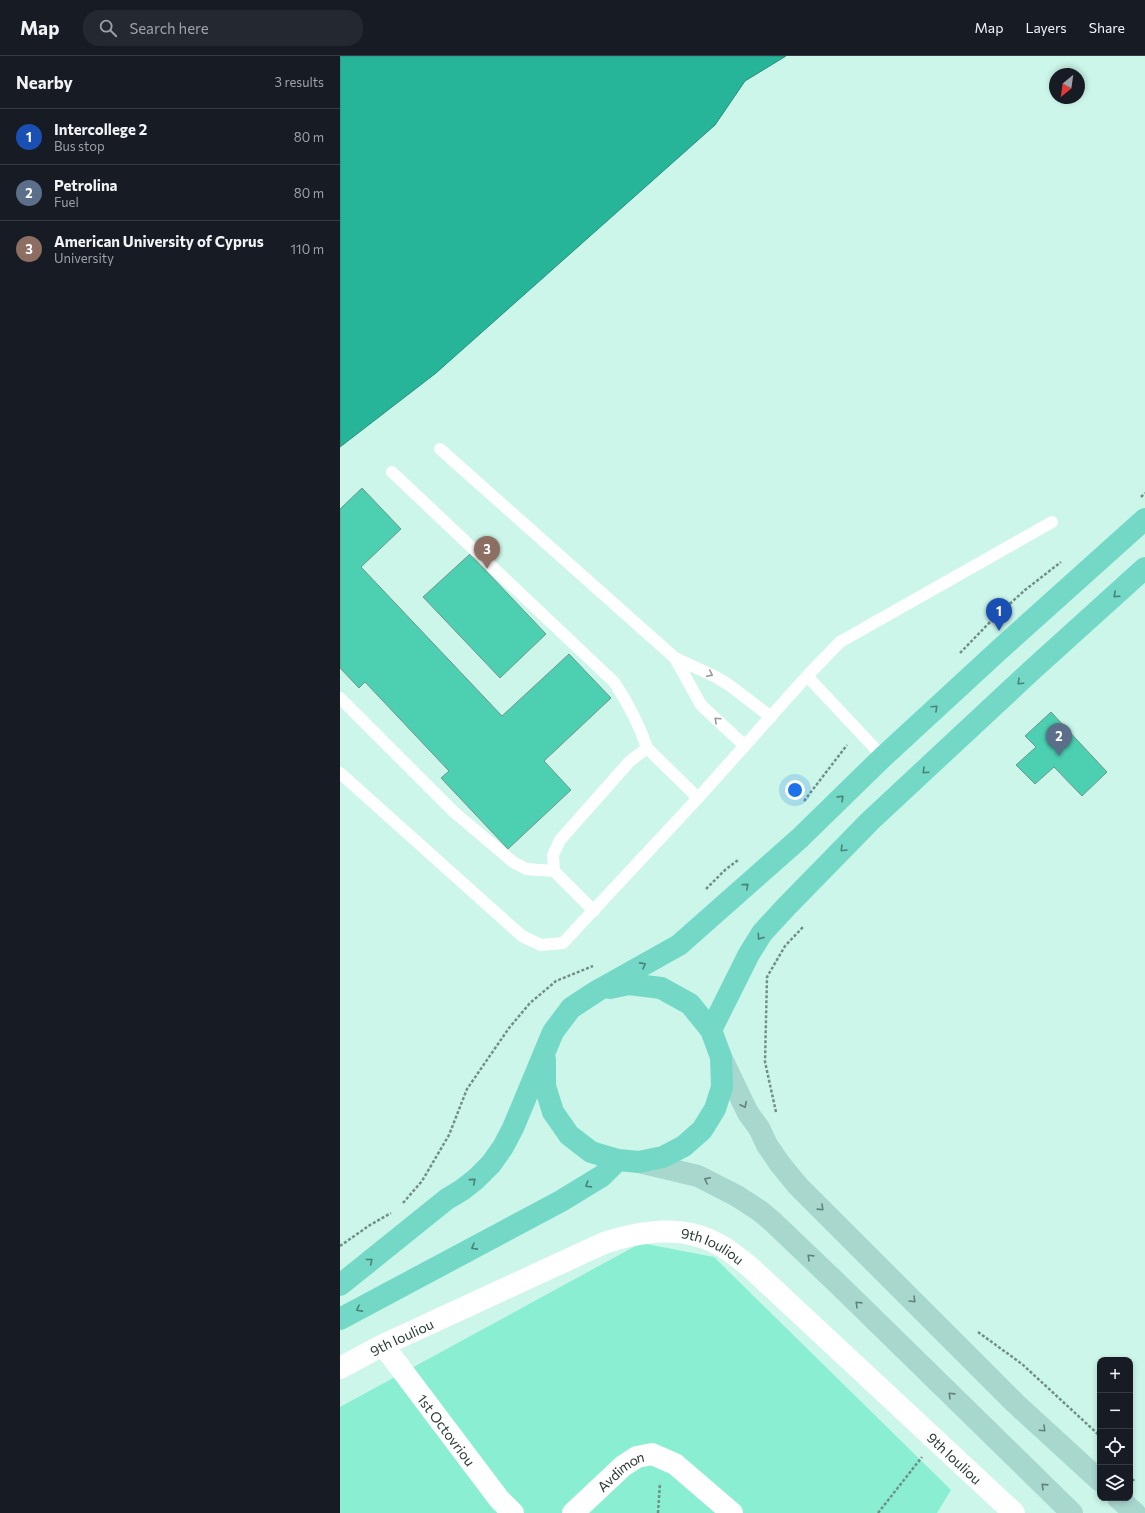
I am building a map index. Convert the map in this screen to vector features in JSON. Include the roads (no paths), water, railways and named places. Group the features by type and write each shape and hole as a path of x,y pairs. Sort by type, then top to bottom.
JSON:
{"main road":[{"path":"340,1285 447,1199 462,1190 491,1164 503,1148 514,1128 553,1032 572,1008 597,991 679,945 800,838 998,651 1141,510"},
{"path":"711,1030 749,954 762,933 786,907 870,821 1031,671 1145,568"},
{"path":"597,991 629,984 661,988 690,1004 711,1030 721,1057 748,1113 759,1128 767,1145 780,1164 798,1186 1015,1402 1097,1478"},
{"path":"553,1032 545,1058 545,1086 553,1112 569,1135 592,1152 618,1160 639,1162 698,1176 737,1196 760,1211 838,1284 1072,1513"},
{"path":"639,1162 663,1157 684,1146 702,1130 714,1109 722,1087 721,1057"},
{"path":"340,1319 561,1201 602,1176 618,1160"},
{"path":"1121,1501 1135,1513"}],"street":[{"name":"9th Iouliou","path":"340,1368 383,1345 604,1243 644,1233 681,1232 699,1236 718,1244 751,1268 1014,1513"},
{"name":"1st Octovriou","path":"383,1345 499,1499 513,1513"},
{"name":"Avdimon","path":"573,1513 623,1466 637,1457 652,1454 675,1464 732,1513"}],"lane":[{"path":"440,449 675,658 714,676 729,685 771,717"},
{"path":"392,472 614,682 632,710 647,748 698,798"},
{"path":"340,773 522,936 541,945 564,943 698,798 807,676 840,642 1052,522"},
{"path":"675,658 701,705 745,746"},
{"path":"807,676 883,758"},
{"path":"340,698 454,812 513,862 526,869 554,871 594,911"},
{"path":"554,871 553,855 560,840 630,761 647,748"}],"place":[{"name":"American University of Cyprus","path":"487,569"},
{"name":"Intercollege 2","path":"999,631"},
{"name":"Petrolina","path":"1059,756"}]}
